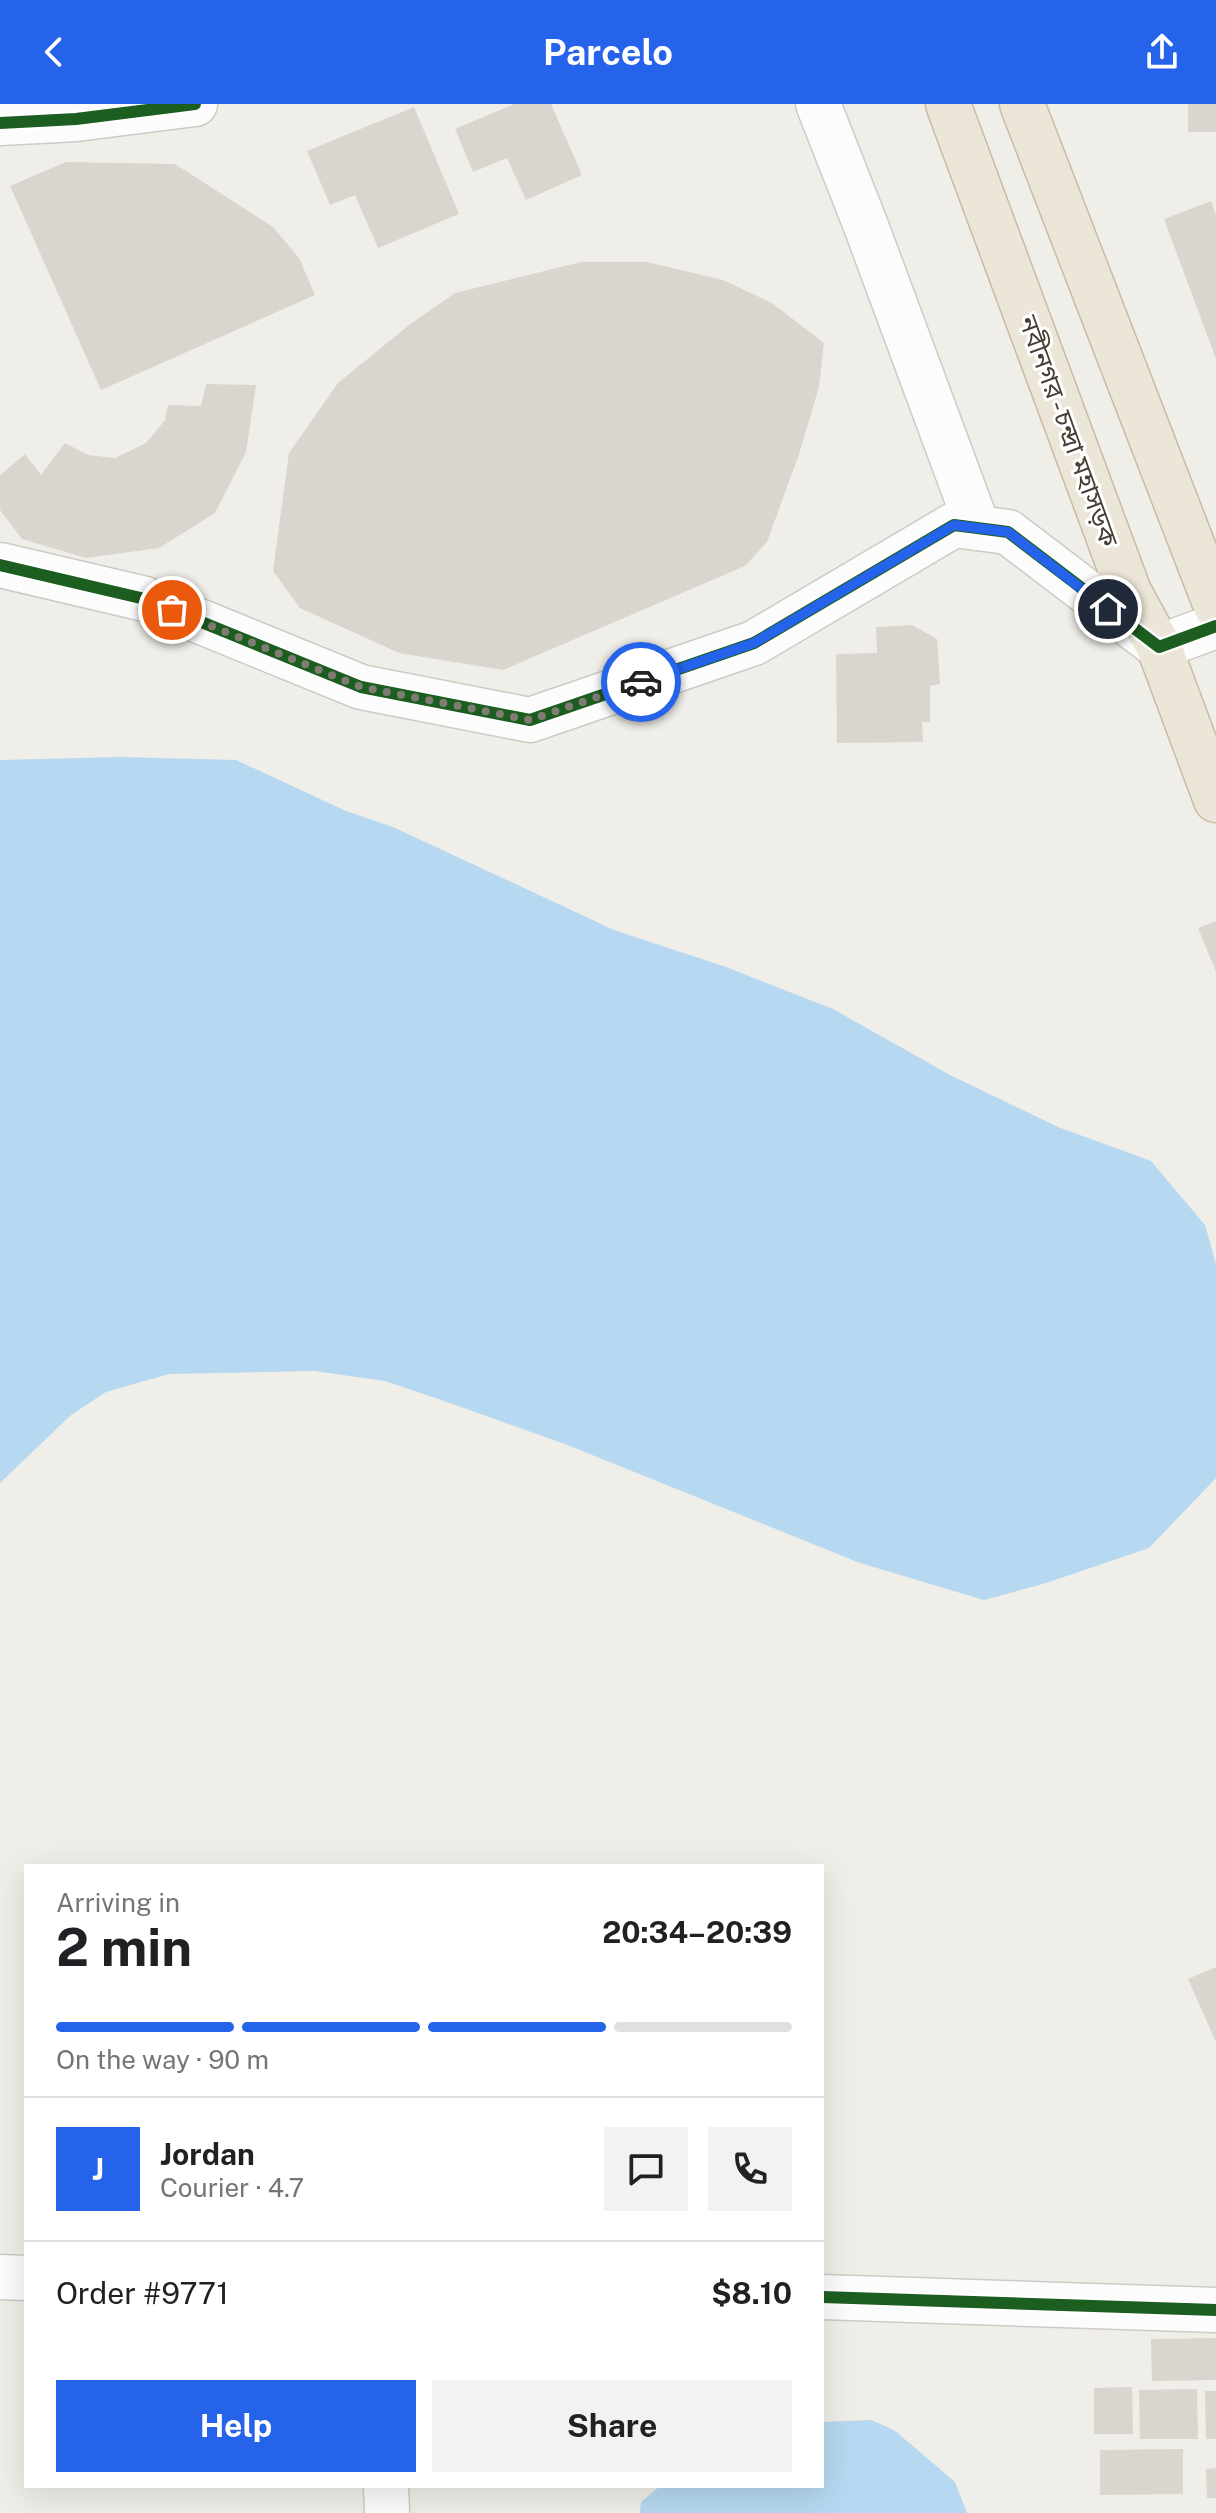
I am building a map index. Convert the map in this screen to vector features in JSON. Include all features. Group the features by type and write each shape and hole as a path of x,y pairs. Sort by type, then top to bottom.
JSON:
{"highway":[{"name":"নবীনগর - চন্দ্রা মহাসড়ক","path":"948,104 1129,592 1159,647 1216,800"},
{"path":"1022,104 1216,606"}],"street":[{"path":"0,123 76,119 195,104"},
{"path":"818,104 978,528"},
{"path":"0,565 145,599 361,687 530,720 754,643 954,525 1008,532 1159,647 1216,626"},
{"path":"0,2277 24,2278"},
{"path":"824,2297 1216,2310"},
{"path":"386,2488 387,2513"}],"water":[{"path":"120,757 236,760 346,811 393,827 614,930 726,967 833,1009 950,1075 1058,1127 1151,1161 1205,1225 1216,1264 1216,1478 1149,1548 1046,1583 984,1600 860,1563 565,1444 447,1402 385,1381 314,1371 169,1374 106,1392 71,1415 0,1483 0,760"},
{"path":"871,2420 894,2430 955,2482 967,2513 640,2513 641,2502 658,2488 824,2488 824,2422"}],"building":[{"path":"514,104 551,104 582,175 526,200 507,158 473,172 455,129"},
{"path":"1188,104 1216,104 1216,132 1188,132"},
{"path":"414,107 459,214 378,248 355,195 330,205 307,151"},
{"path":"66,162 175,164 273,227 299,258 315,295 101,390 10,186"},
{"path":"1211,201 1216,215 1216,359 1164,219"},
{"path":"581,262 647,262 723,280 772,303 824,343 819,387 767,542 745,566 503,670 399,653 300,608 273,571 289,453 338,383 409,325 455,293"},
{"path":"206,384 256,385 246,452 215,513 159,548 86,558 22,539 0,510 0,475 25,454 41,475 65,443 88,455 115,458 146,443 165,420 168,405 201,406"},
{"path":"912,625 937,639 940,684 930,686 930,722 922,722 923,742 837,743 836,654 877,653 876,627"},
{"path":"1216,921 1216,972 1198,928"},
{"path":"1216,1967 1216,2042 1188,1979"},
{"path":"1216,2338 1216,2380 1152,2381 1151,2339"},
{"path":"1132,2387 1133,2434 1094,2434 1094,2388"},
{"path":"1197,2389 1198,2439 1140,2439 1139,2390"},
{"path":"1205,2391 1216,2391 1216,2439 1206,2439"},
{"path":"1183,2449 1183,2494 1100,2495 1100,2450"},
{"path":"1216,2468 1216,2498 1207,2498 1206,2469"}],"cycle path":[{"path":"0,123 76,119 195,104"},
{"path":"0,565 145,599 361,687 530,720 754,643 954,525 1008,532 1159,647 1216,626"},
{"path":"824,2297 1216,2310"}],"way so far":[{"path":"172,610 361,687 530,720 641,682"}],"route":[{"path":"641,682 754,643 954,525 1008,532 1108,609"}]}
